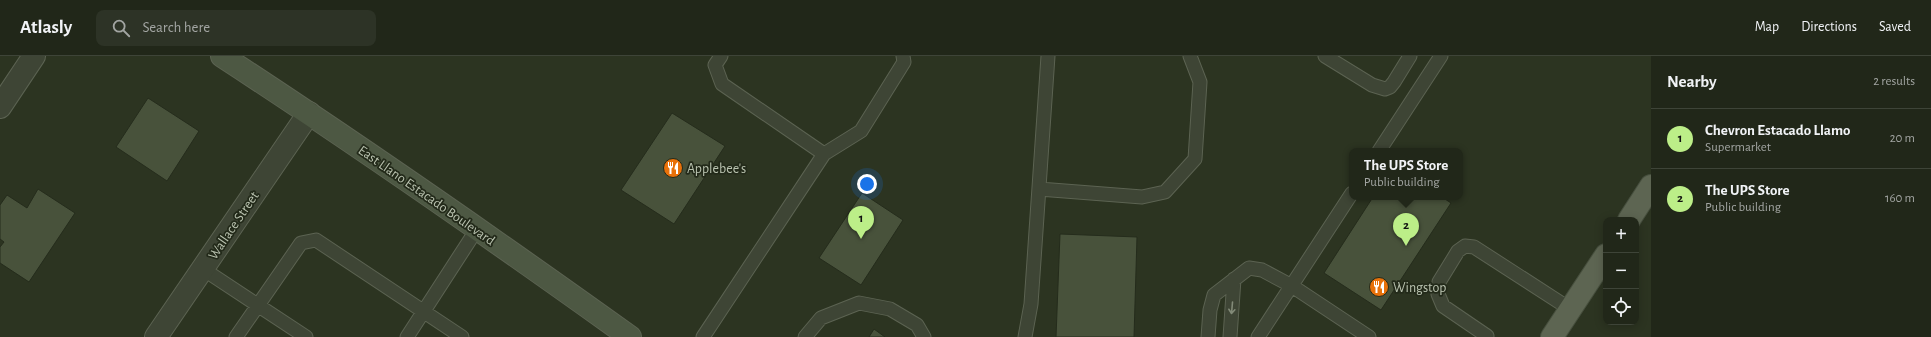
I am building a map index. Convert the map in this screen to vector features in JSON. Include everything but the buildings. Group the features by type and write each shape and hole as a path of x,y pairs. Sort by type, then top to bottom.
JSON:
{"main road":[{"name":"East Llano Estacado Boulevard","path":"222,56 309,113 477,228 630,337"},
{"path":"1631,217 1651,186"},
{"path":"1552,337 1603,260"}],"street":[{"path":"0,107 34,56"},
{"name":"Wallace Street","path":"156,337 309,113"}],"lane":[{"path":"721,56 715,65 722,84 824,154"},
{"path":"703,337 824,154 861,131 904,62 902,56"},
{"path":"1025,337 1031,304 1048,56"},
{"path":"1039,189 1142,197 1165,192 1195,159 1200,82 1190,56"},
{"path":"1325,56 1372,86 1384,89 1390,87 1394,82 1410,56"},
{"path":"1381,148 1441,56"},
{"path":"1258,337 1349,198"},
{"path":"407,337 477,228"},
{"path":"236,337 301,243 316,240 462,337"},
{"path":"1487,336 1443,306 1438,294 1439,282 1458,251 1465,246 1474,247 1570,310"},
{"path":"1208,337 1210,310 1214,295 1249,268 1262,270 1292,286 1369,337"},
{"path":"203,269 306,337"},
{"path":"1230,337 1234,279"},
{"path":"805,337 821,318 859,303 890,309 917,325 924,337"}],"place":[{"name":"Applebee's","path":"673,168"},
{"name":"Chevron Estacado Llamo","path":"861,239"},
{"name":"The UPS Store","path":"1406,246"},
{"name":"Wingstop","path":"1379,287"}]}
